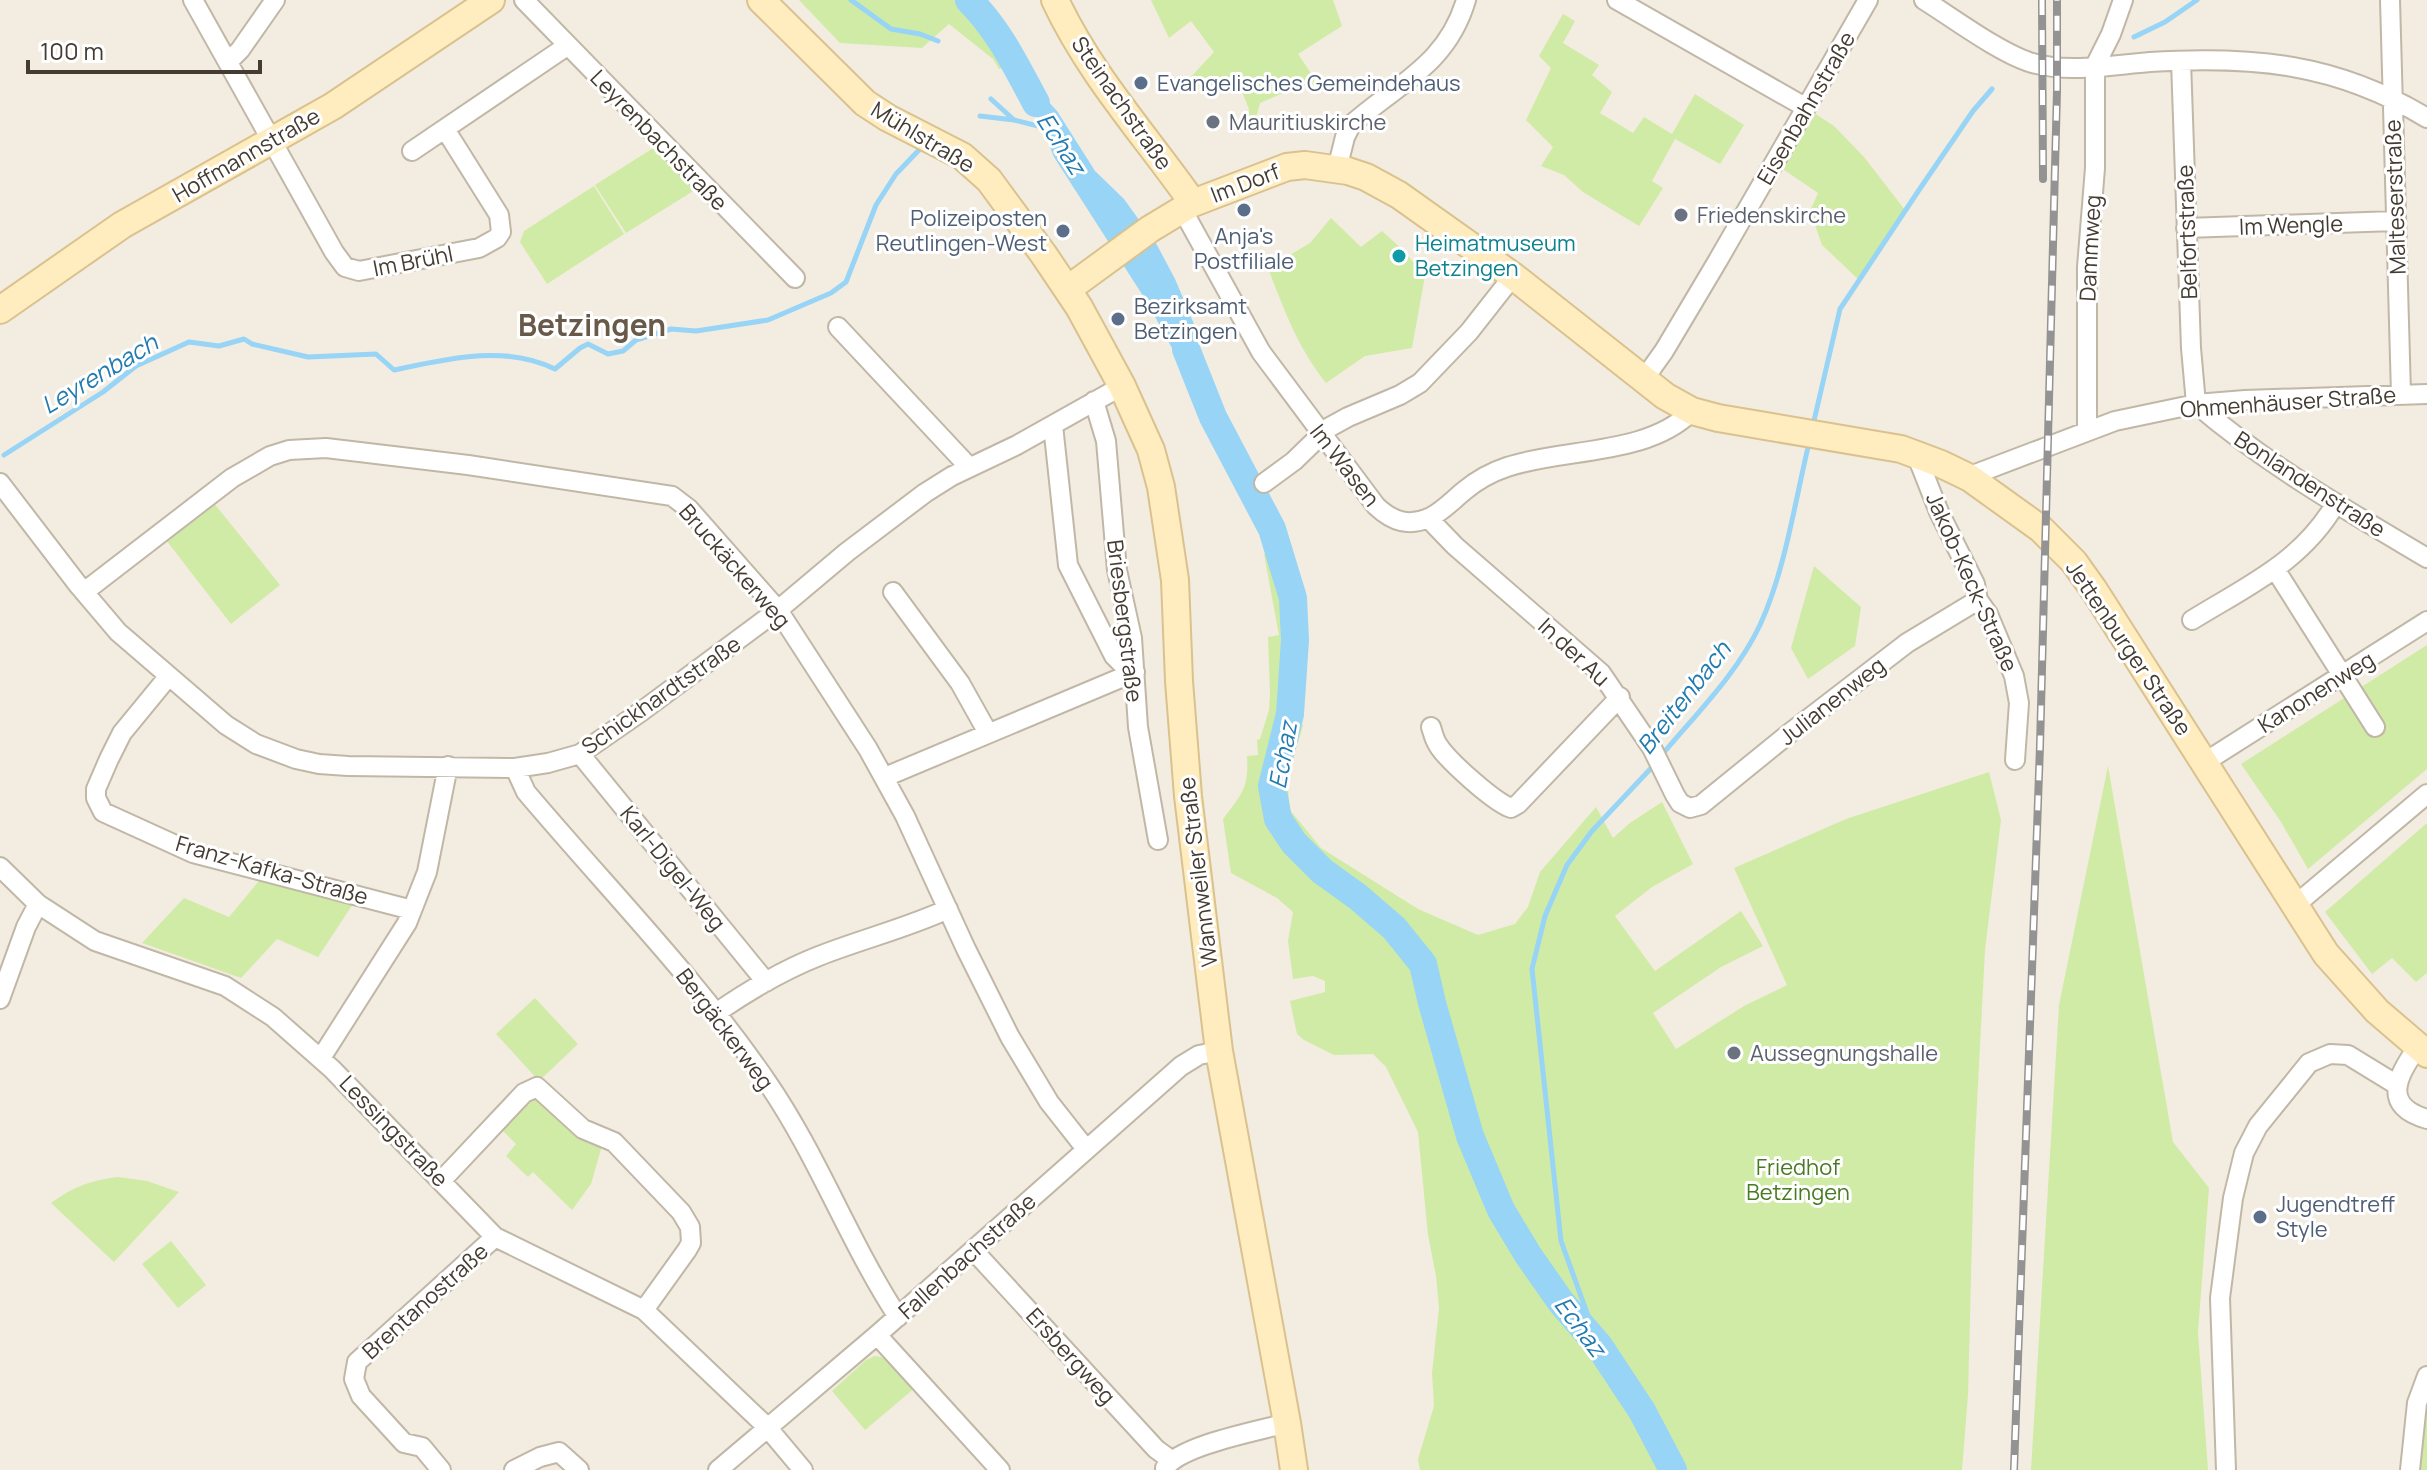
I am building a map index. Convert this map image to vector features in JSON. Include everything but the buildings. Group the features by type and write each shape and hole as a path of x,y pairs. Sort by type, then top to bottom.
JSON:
{"street":[{"path":"193,0 272,141"},
{"path":"228,62 275,0"},
{"name":"Hoffmannstraße","path":"0,310 122,225 333,106 491,0"},
{"name":"Leyrenbachstraße","path":"524,0 795,278"},
{"name":"Mühlstraße","path":"761,0 865,103 952,151 980,171 1009,205 1068,289"},
{"name":"Steinachstraße","path":"1055,0 1072,35 1188,206"},
{"path":"1337,169 1351,125 1429,63 1453,34 1466,0"},
{"path":"1617,0 1805,107"},
{"name":"Eisenbahnstraße","path":"1644,379 1710,274 1868,0"},
{"path":"1924,0 2029,62 2064,67 2181,61 2303,67 2392,99 2427,118"},
{"path":"2095,66 2123,0"},
{"name":"Malteserstraße","path":"2390,0 2401,394"},
{"path":"412,151 567,46"},
{"name":"Belfortstraße","path":"2181,61 2191,348 2196,404"},
{"name":"Dammweg","path":"2087,430 2087,281 2095,168 2095,66"},
{"name":"Im Brühl","path":"272,141 339,260 345,267 359,271 479,248 497,238 501,232 502,224 495,206 445,129"},
{"name":"Im Dorf","path":"1068,289 1150,229 1188,206 1287,167 1305,165 1337,169 1366,177 1399,195 1513,276 1665,396"},
{"name":"Im Wasen","path":"1188,206 1201,245 1261,352 1376,506 1397,522 1409,523 1428,518"},
{"name":"Im Wengle","path":"2186,228 2395,221"},
{"path":"1264,483 1294,461 1321,434 1348,417 1420,383 1462,339 1513,276"},
{"name":"Wannweiler Straße","path":"1068,289 1122,386 1151,450 1164,500 1176,595 1187,784 1219,1051 1294,1470"},
{"path":"838,327 969,467"},
{"name":"Schickhardtstraße","path":"0,483 118,632 226,725 256,744 296,759 348,766 515,768 580,754 778,610 847,552 925,493 1122,386"},
{"name":"Ohmenhäuser Straße","path":"1970,478 2087,430 2143,414 2196,404 2427,394"},
{"name":"Jettenburger Straße","path":"1665,396 1692,411 1718,418 1916,454 1970,478 2026,517 2074,562 2205,762 2294,906 2341,973 2377,1011 2423,1050"},
{"name":"Briesbergstraße","path":"1094,401 1106,441 1117,570 1132,638 1138,727 1158,840"},
{"name":"Bonlandenstraße","path":"2196,404 2230,433 2427,558"},
{"path":"1428,518 1472,485 1500,470 1548,457 1593,452 1645,437 1677,424 1692,411"},
{"path":"1053,425 1068,565 1114,656 1135,672"},
{"name":"Bruckäckerweg","path":"84,592 232,478 270,456 289,450 326,448 468,465 672,496 689,509 778,610 885,777 991,1002 1034,1079 1086,1149"},
{"name":"Jakob-Keck-Straße","path":"1916,454 1939,512 1975,584 1978,600 1997,632 2017,687 2019,703 2015,760"},
{"path":"2192,620 2275,569 2306,544 2322,527 2336,503"},
{"name":"In der Au","path":"1428,518 1455,546 1601,673 1652,748 1680,803 1690,808"},
{"path":"2275,569 2375,727"},
{"path":"893,592 960,683 988,733"},
{"name":"Julianenweg","path":"1690,808 1701,805 1907,643 1978,600"},
{"name":"Kanonenweg","path":"2205,762 2427,621"},
{"path":"885,777 1135,672"},
{"name":"Franz-Kafka-Straße","path":"168,677 122,733 109,759 96,789 96,798 103,812 193,853 412,910"},
{"path":"1431,727 1435,742 1444,754 1495,799 1511,808 1620,697"},
{"name":"Karl-Digel-Weg","path":"580,754 766,982"},
{"path":"321,1058 398,939 412,910 427,872 448,766"},
{"name":"Bergäckerweg","path":"515,768 526,792 744,1048 787,1113 898,1317"},
{"path":"2294,906 2427,794"},
{"name":"Lessingstraße","path":"0,867 38,904 95,941 225,986 273,1017 321,1058 495,1237 644,1310 767,1427 803,1470"},
{"path":"0,999 26,927 38,904"},
{"path":"716,1013 766,982 820,955 948,909"},
{"path":"2423,1050 2400,1074 2397,1085 2398,1095 2407,1110 2427,1119"},
{"name":"Fallenbachstraße","path":"718,1470 974,1251 1186,1062 1199,1055 1219,1051"},
{"path":"2226,1470 2220,1298 2233,1198 2244,1153 2258,1126 2309,1063 2330,1054 2348,1055 2397,1085"},
{"path":"442,1180 524,1093 537,1087 583,1129 614,1142 681,1212 690,1227 691,1243 644,1310"},
{"name":"Brentanostraße","path":"441,1470 422,1447 404,1443 361,1396 354,1379 357,1362 495,1237"},
{"name":"Ersbergweg","path":"974,1251 1156,1449 1167,1465 1190,1450 1287,1423"},
{"path":"877,1335 1000,1470"},
{"path":"2410,1470 2417,1403 2427,1376"},
{"path":"514,1470 540,1457 559,1452 579,1470"}],"green space":[{"path":"799,0 969,0 992,24 1016,65 999,69 993,59 949,24 922,48 840,43"},
{"path":"1151,0 1333,0 1342,26 1298,54 1319,85 1283,93 1260,103 1255,122 1247,123 1249,109 1238,82 1232,84 1224,77 1215,84 1197,90 1189,79 1214,52 1191,21 1169,38"},
{"path":"1563,14 1575,21 1563,43 1599,65 1592,75 1612,92 1600,113 1633,133 1644,117 1672,134 1695,94 1744,125 1720,164 1675,139 1652,181 1663,188 1639,226 1583,192 1564,175 1541,166 1553,147 1526,120 1551,68 1539,56"},
{"path":"1805,107 1834,126 1864,157 1905,210 1859,280 1822,245 1810,211 1818,193 1774,163"},
{"path":"658,145 698,188 626,233 595,185"},
{"path":"594,186 624,234 547,284 520,242 524,231"},
{"path":"1331,218 1361,247 1382,231 1425,276 1412,348 1365,356 1326,383 1299,342 1268,268 1310,243"},
{"path":"213,502 280,585 231,624 166,540"},
{"name":"Friedhof Betzingen","path":"1276,548 1288,592 1287,678 1303,726 1287,779 1290,810 1321,848 1418,909 1478,935 1515,924 1528,907 1540,872 1596,807 1613,838 1662,802 1693,864 1652,887 1615,916 1655,971 1741,911 1763,946 1721,967 1653,1013 1676,1049 1744,1006 1787,985 1734,868 1846,819 1989,772 2001,820 1985,950 1974,1161 1968,1395 1962,1470 1420,1470 1418,1459 1434,1406 1432,1373 1439,1308 1418,1132 1386,1067 1373,1054 1334,1055 1297,1034 1290,1001 1325,992 1325,981 1313,976 1293,979 1288,941 1293,912 1277,898 1231,873 1223,819 1243,790 1247,756 1258,755 1257,740 1260,739 1269,710 1268,637 1279,635 1264,554"},
{"path":"1814,566 1861,607 1855,646 1808,679 1791,648"},
{"path":"2427,645 2427,769 2308,869 2281,822 2241,764"},
{"path":"2108,766 2173,1142 2209,1188 2198,1332 2208,1470 2031,1470 2059,1005"},
{"path":"2427,823 2427,973 2416,982 2392,958 2372,974 2325,912"},
{"path":"263,876 355,901 318,957 277,939 241,978 142,943 184,898 229,917"},
{"path":"535,998 578,1044 539,1081 496,1034"},
{"path":"531,1094 603,1142 591,1184 572,1210 533,1172 528,1177 506,1156 516,1144 499,1127"},
{"path":"118,1177 147,1181 179,1192 114,1262 51,1203 83,1185"},
{"path":"171,1241 206,1285 178,1308 142,1264"},
{"path":"875,1356 886,1358 916,1387 865,1430 832,1391 866,1360"},
{"path":"2427,1408 2427,1470 2419,1470 2418,1466"}],"water":[{"path":"1018,69 1057,111 1095,171 1124,199 1157,245 1194,324 1206,371 1205,383 1200,385 1184,370 1147,302 1054,157"}],"waterway":[{"path":"851,0 891,29 938,41"},
{"name":"Echaz","path":"969,0 998,36 1036,103"},
{"name":"Breitenbach","path":"2134,37 2165,22 2197,0"},
{"name":"Breitenbach","path":"1813,425 1840,309 1973,111 1992,89"},
{"path":"991,99 1014,120"},
{"name":"Leyrenbach","path":"980,116 1046,128"},
{"name":"Leyrenbach","path":"4,455 103,392 136,366 189,342 219,346 244,339 252,344 308,357 376,354 394,370 455,358 496,355 536,361 555,369 588,344 608,354 623,351 636,340 671,329 696,331 768,320 831,293 846,282 876,205 896,174 919,150"},
{"name":"Echaz","path":"1186,349 1213,417 1272,529 1293,598 1295,640 1290,714 1272,786 1278,819 1294,843 1322,871 1394,928 1423,964 1470,1136 1501,1210 1561,1302 1599,1346 1642,1411 1673,1470"},
{"name":"Breitenbach","path":"1661,756 1728,677 1760,625 1783,559 1809,443"},
{"name":"Breitenbach","path":"1599,1346 1561,1241 1532,969 1545,916 1567,865 1592,831 1655,764"}],"railway":[{"path":"2042,0 2043,179"},
{"path":"2014,1470 2040,746 2057,0"}],"place":[{"name":"Evangelisches Gemeindehaus","path":"1141,83"},
{"name":"Mauritiuskirche","path":"1213,122"},
{"name":"Anja's Postfiliale","path":"1244,210"},
{"name":"Friedenskirche","path":"1681,215"},
{"name":"Polizeiposten Reutlingen-West","path":"1063,231"},
{"name":"Heimatmuseum Betzingen","path":"1399,256"},
{"name":"Bezirksamt Betzingen","path":"1118,319"},
{"name":"Aussegnungshalle","path":"1734,1053"},
{"name":"Jugendtreff Style","path":"2260,1217"}],"district":[{"name":"Betzingen","path":"592,324"}]}
